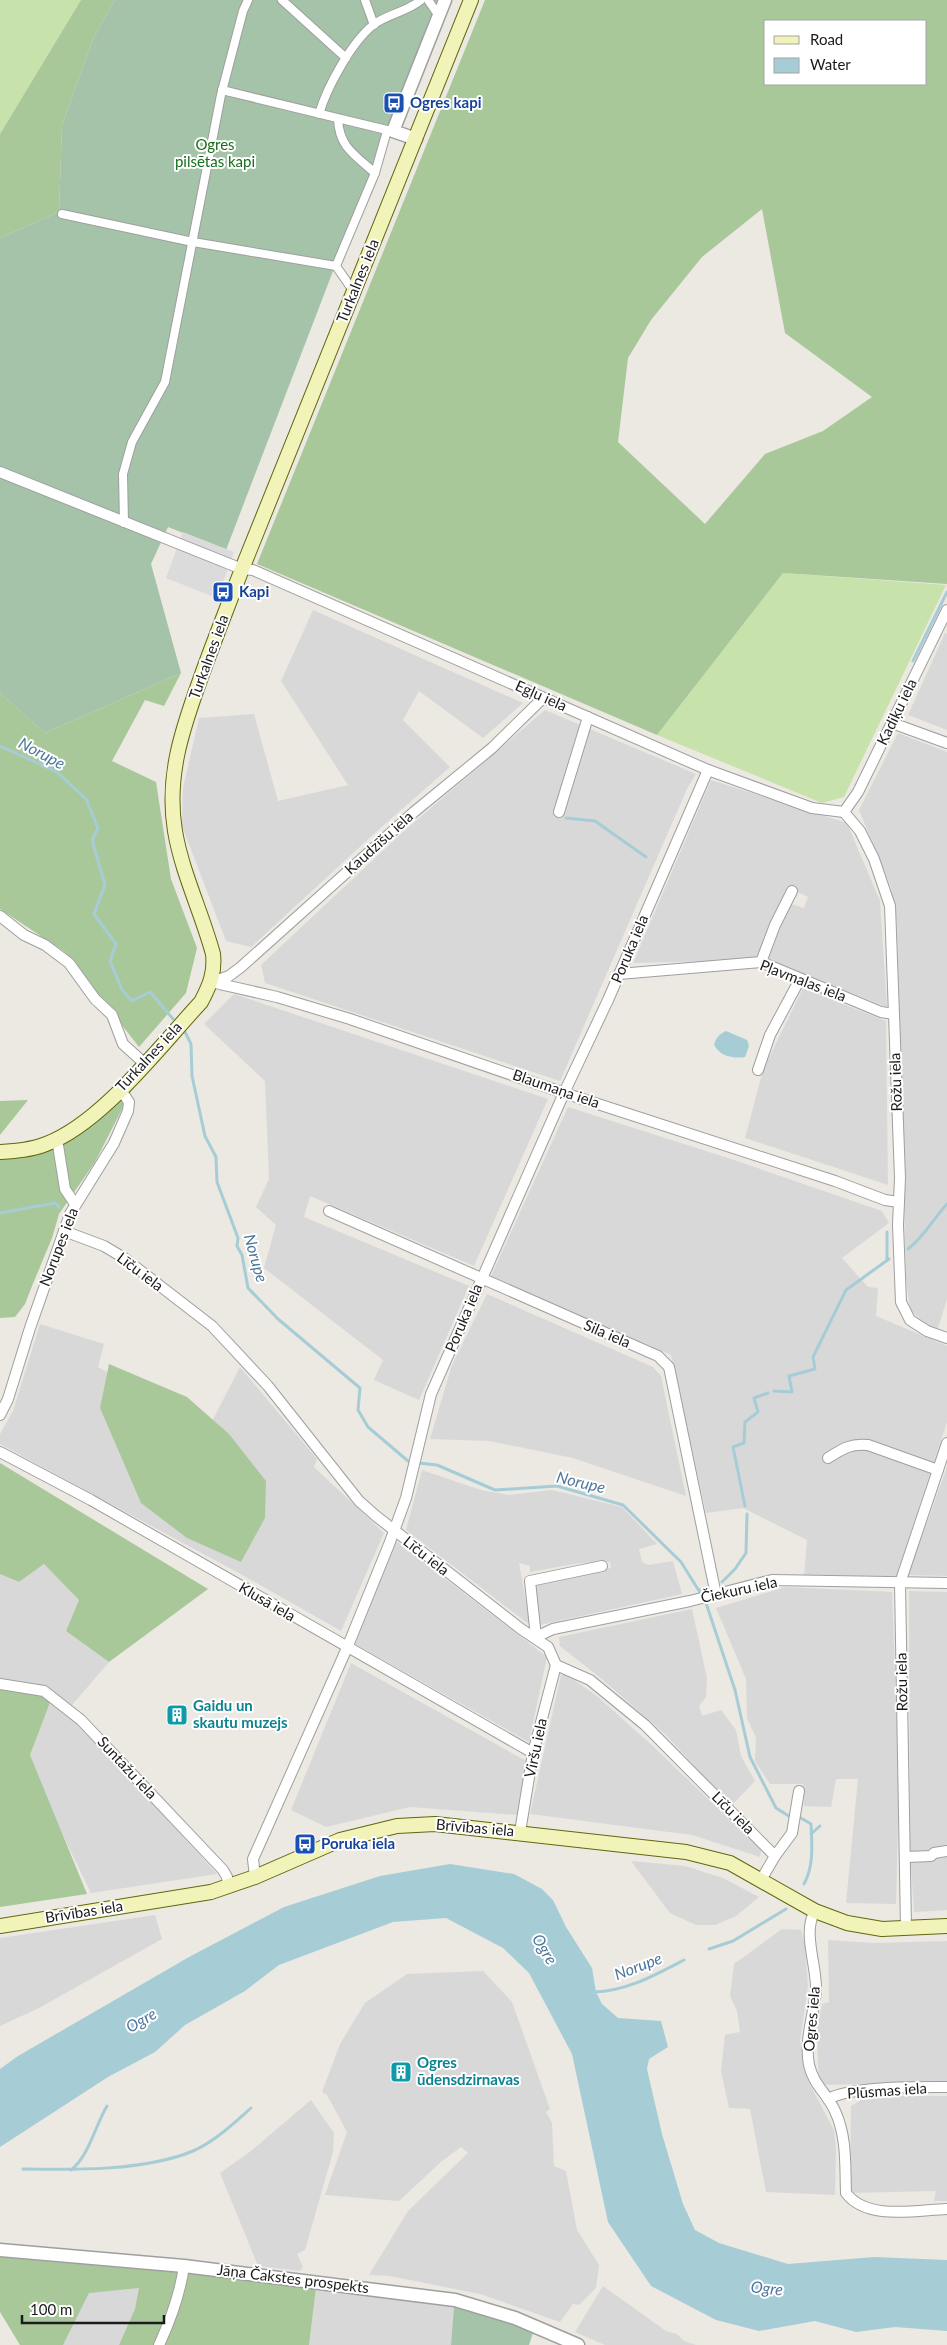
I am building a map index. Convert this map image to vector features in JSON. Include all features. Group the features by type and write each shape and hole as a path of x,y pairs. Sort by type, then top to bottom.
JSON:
{"main road":[{"name":"Turkalnes iela","path":"0,1152 28,1149 58,1139 92,1115 120,1089 201,1002 212,982 213,954 182,860 175,832 172,802 173,774 182,729 242,569 471,0"},
{"name":"Brīvības iela","path":"0,1926 211,1892 255,1877 340,1840 397,1826 463,1825 686,1852 730,1863 815,1911 847,1923 882,1929 947,1926"}],"street":[{"path":"124,523 123,474 132,442 165,382 222,90 243,11 248,0"},
{"path":"282,0 346,58"},
{"path":"365,0 374,24"},
{"path":"319,114 323,100 346,58 374,24 412,8 421,0"},
{"path":"428,0 438,16"},
{"path":"336,266 445,0"},
{"path":"222,90 416,139"},
{"path":"338,119 338,134 345,146 375,173"},
{"path":"62,214 193,242 336,266 354,292"},
{"name":"Egļu iela","path":"0,472 242,569 253,570 708,770 812,808 844,812"},
{"name":"Kadiķu iela","path":"844,812 858,792 944,624 947,610"},
{"name":"Kaudzīšu iela","path":"212,982 229,976 241,966 414,812 492,748 543,698"},
{"path":"559,812 588,717"},
{"path":"892,723 947,743"},
{"name":"Poruka iela","path":"255,1877 253,1859 347,1648 394,1531 406,1498 431,1394 564,1093 620,974 708,770"},
{"name":"Rožu iela","path":"844,812 860,830 874,859 890,906 900,1178 901,1302 910,1320 927,1331 947,1338"},
{"path":"761,962 766,945 792,891"},
{"path":"0,916 24,935 45,945 69,963 95,999 112,1015 124,1044 144,1064"},
{"name":"Pļavmalas iela","path":"620,974 761,962 882,1012 894,1014"},
{"path":"758,1070 770,1035 800,979"},
{"name":"Blaumaņa iela","path":"212,982 277,996 350,1019 564,1093 835,1181 885,1200 899,1202"},
{"name":"Norupes iela","path":"0,1415 8,1399 30,1328 75,1204 99,1170 114,1143 128,1111 129,1102 120,1089"},
{"path":"58,1139 65,1189 75,1204"},
{"name":"Sila iela","path":"329,1211 481,1280 658,1356 669,1367 716,1595"},
{"name":"Līču iela","path":"64,1231 104,1246 124,1258 212,1326 268,1386 359,1501 394,1531 521,1629 536,1637 548,1647 556,1665 590,1680 645,1726 775,1856"},
{"name":"Rožu iela","path":"906,1929 900,1583 947,1443"},
{"path":"828,1458 846,1446 868,1444 938,1470"},
{"name":"Klusā iela","path":"0,1452 99,1505 532,1753"},
{"path":"536,1637 530,1581 602,1566"},
{"name":"Čiekuru iela","path":"536,1637 553,1629 716,1595 772,1580 947,1583"},
{"name":"Viršu iela","path":"520,1832 532,1753 556,1665"},
{"name":"Suntažu iela","path":"0,1684 44,1691 81,1720 223,1870 227,1877 228,1886"},
{"path":"761,1880 775,1856 792,1833 799,1791"},
{"path":"906,1857 931,1856 934,1853 947,1851"},
{"name":"Ogres iela","path":"815,1911 810,1923 816,1990 807,2053 815,2083 835,2109 844,2140 846,2193 851,2200 861,2206 888,2211 947,2209"},
{"name":"Plūsmas iela","path":"828,2099 843,2094 897,2088 947,2087"},
{"name":"Jāņa Čakstes prospekts","path":"0,2250 184,2266 455,2300 515,2318 578,2345"},
{"path":"159,2345 181,2290 184,2266"}],"shaded area":[{"path":"183,532 234,552 217,598 166,578"},
{"path":"313,610 523,703 483,738 419,691 403,720 450,767 377,831 251,947 226,941 182,826 183,788 199,718 254,714 278,801 348,785 281,681"},
{"path":"945,633 947,634 947,730 908,715"},
{"path":"545,710 696,774 687,789 560,1081 265,983 261,965 404,831"},
{"path":"898,733 947,752 947,1299 938,1328 926,1326 910,1309 906,1278 897,923 891,887 859,810"},
{"path":"711,780 847,823 880,901 887,1007 767,959 791,904 804,908 808,897 791,889 756,960 633,963"},
{"path":"803,988 886,1021 888,1185 745,1138 763,1070"},
{"path":"234,994 548,1099 474,1266 310,1196 304,1217 469,1286 419,1400 374,1380 383,1360 264,1268 276,1225 256,1207 269,1179 265,1081 204,1024"},
{"path":"568,1107 734,1160 882,1211 889,1223 842,1258 868,1287 878,1288 876,1316 947,1346 947,1422 896,1576 804,1576 807,1540 743,1508 706,1513 671,1355 491,1276"},
{"path":"487,1294 653,1367 661,1376 686,1496 573,1458 489,1441 430,1439 452,1365"},
{"path":"40,1324 104,1344 98,1367 208,1429 240,1367 317,1459 314,1467 384,1533 341,1631 246,1577 0,1444 0,1434 13,1411"},
{"path":"947,1467 947,1576 908,1575"},
{"path":"422,1470 481,1490 509,1495 552,1490 622,1507 657,1544 639,1549 642,1562 648,1565 673,1561 682,1594 540,1625 533,1588 540,1583 611,1568 610,1562 580,1563 530,1572 530,1566 519,1563 530,1625 406,1530"},
{"path":"396,1541 547,1657 529,1742 355,1644"},
{"path":"44,1564 79,1600 66,1631 109,1662 72,1705 52,1690 37,1684 0,1678 0,1574 19,1582"},
{"path":"785,1587 892,1592 899,1778 896,1904 846,1903 858,1779 836,1779 831,1807 804,1806 803,1784 770,1784 755,1761 756,1738 747,1718 746,1679 716,1608"},
{"path":"909,1591 947,1592 947,1910 914,1912 910,1850"},
{"path":"692,1609 707,1678 706,1697 699,1706 702,1716 721,1710 736,1730 741,1756 755,1781 731,1806 666,1735 603,1680 560,1646 559,1637"},
{"path":"351,1663 526,1761 517,1815 410,1807 326,1827 291,1810"},
{"path":"561,1675 567,1675 598,1697 656,1749 761,1850 760,1857 692,1835 530,1814"},
{"path":"0,1688 44,1698 55,1705 93,1738 217,1874 91,1893 38,1784"},
{"path":"631,1861 685,1866 723,1878 759,1897 736,1916 715,1925 696,1925 670,1913"},
{"path":"155,1915 162,1939 39,2008 0,2026 0,1938"},
{"path":"782,1929 801,1930 805,1945 808,1986 800,2041 808,2081 834,2130 836,2149 835,2195 766,2192 750,2109 729,2108 721,2071 725,2035 740,2032 737,2011 730,1996 734,1964"},
{"path":"828,1940 874,1943 947,1941 947,2082 823,2085 819,2078 817,2029 822,2004 829,2002"},
{"path":"483,1971 512,2002 550,2109 546,2112 552,2123 554,2166 566,2171 577,2230 599,2265 596,2288 579,2305 573,2304 560,2322 480,2294 390,2276 369,2275 408,2211 468,2153 461,2147 442,2161 399,2201 325,2195 347,2132 327,2095 322,2092 340,2044 365,2003 407,1974"},
{"path":"868,2096 947,2096 947,2201 934,2201 936,2191 850,2193 851,2106"},
{"path":"311,2100 334,2133 333,2152 305,2250 297,2254 303,2267 300,2271 258,2266 220,2173 251,2151"},
{"path":"0,2271 163,2276 147,2345 25,2345"},
{"path":"603,2286 666,2331 677,2334 684,2341 696,2345 605,2345 575,2332"},
{"path":"316,2288 454,2306 451,2345 309,2345"}],"green space":[{"path":"0,0 81,0 0,134"},
{"path":"81,0 115,0 94,37 62,125 59,212 0,238 0,134"},
{"name":"Ogres pilsētas kapi","path":"115,0 437,0 226,550 168,527 151,564 181,673 45,733 0,693 0,238 59,212 62,125 94,37"},
{"path":"485,0 947,0 947,584 783,573 657,735 257,564","holes":["762,209 785,333 872,397 823,431 765,454 705,524 618,442 628,358 651,320 702,257"]},
{"path":"783,573 946,585 844,797 822,803 657,735"},
{"path":"181,673 164,706 145,700 112,761 156,782 171,879 197,948 186,993 139,1047 65,952 0,909 0,693 45,733"},
{"path":"141,1072 95,1162 59,1214 52,1238 25,1304 15,1317 0,1318 0,1154 35,1151"},
{"path":"28,1100 0,1135 0,1101"},
{"path":"109,1364 187,1397 229,1434 266,1481 265,1518 241,1562 187,1538 141,1503 100,1408"},
{"path":"0,1463 208,1589 109,1662 66,1631 79,1600 44,1564 19,1582 0,1574"},
{"path":"0,1689 52,1697 30,1755 87,1894 0,1907"},
{"path":"0,2257 183,2273 316,2288 309,2345 119,2345 135,2309 139,2288 89,2293 63,2345 20,2345 0,2312"},
{"path":"454,2306 501,2320 533,2333 529,2345 451,2345"}],"water":[{"path":"726,1031 747,1040 749,1046 745,1057 727,1056 714,1045 720,1035"},
{"name":"Ogre","path":"450,1864 514,1874 542,1889 553,1900 566,1927 592,1968 596,1992 602,2004 618,2018 661,2021 668,2047 649,2059 647,2069 662,2134 683,2204 695,2230 719,2243 788,2264 874,2257 947,2260 947,2331 895,2327 856,2332 815,2321 759,2331 716,2320 651,2286 608,2222 572,2054 529,1973 503,1948 446,1918 393,1922 279,1965 245,1991 185,2025 155,2052 108,2077 0,2147 0,2069 18,2056 189,1957 284,1907 380,1876"}],"waterway":[{"path":"913,661 947,592"},
{"name":"Norupe","path":"0,746 57,772 86,799 98,828 92,840 105,885 94,914 116,944 110,961 122,990 132,1001 150,992 173,1019"},
{"path":"566,818 595,821 646,857"},
{"name":"Norupe","path":"184,1030 191,1044 192,1076 205,1136 216,1157 217,1182 238,1238 237,1246 242,1255 248,1288 278,1319 360,1388 358,1410 368,1427 408,1461"},
{"path":"0,1213 55,1203 59,1207"},
{"path":"908,1249 919,1239 947,1204"},
{"path":"887,1232 887,1260"},
{"path":"774,1391 792,1392 789,1376 815,1369 813,1357 846,1290 889,1259"},
{"path":"745,1506 733,1447 744,1443 745,1422 758,1412 754,1398 768,1393"},
{"name":"Norupe","path":"419,1463 437,1465 495,1490 557,1486 623,1505 681,1562 701,1594"},
{"path":"722,1582 735,1569 746,1553 747,1514"},
{"path":"699,1590 708,1589"},
{"name":"Norupe","path":"706,1603 735,1690 750,1757 776,1808 792,1818"},
{"name":"Norupe","path":"801,1818 811,1824 811,1863 804,1884"},
{"path":"811,1834 820,1826"},
{"name":"Norupe","path":"709,1949 733,1941 786,1909"},
{"name":"Norupe","path":"594,1992 618,1989 684,1960"},
{"path":"71,2170 83,2157 107,2106"},
{"path":"23,2169 109,2168 132,2166 174,2158 209,2143 251,2108"}],"place":[{"name":"Ogres kapi","path":"394,103"},
{"name":"Kapi","path":"223,592"},
{"name":"Gaidu un skautu muzejs","path":"177,1715"},
{"name":"Poruka iela","path":"305,1844"},
{"name":"Ogres ūdensdzirnavas","path":"401,2072"}]}
